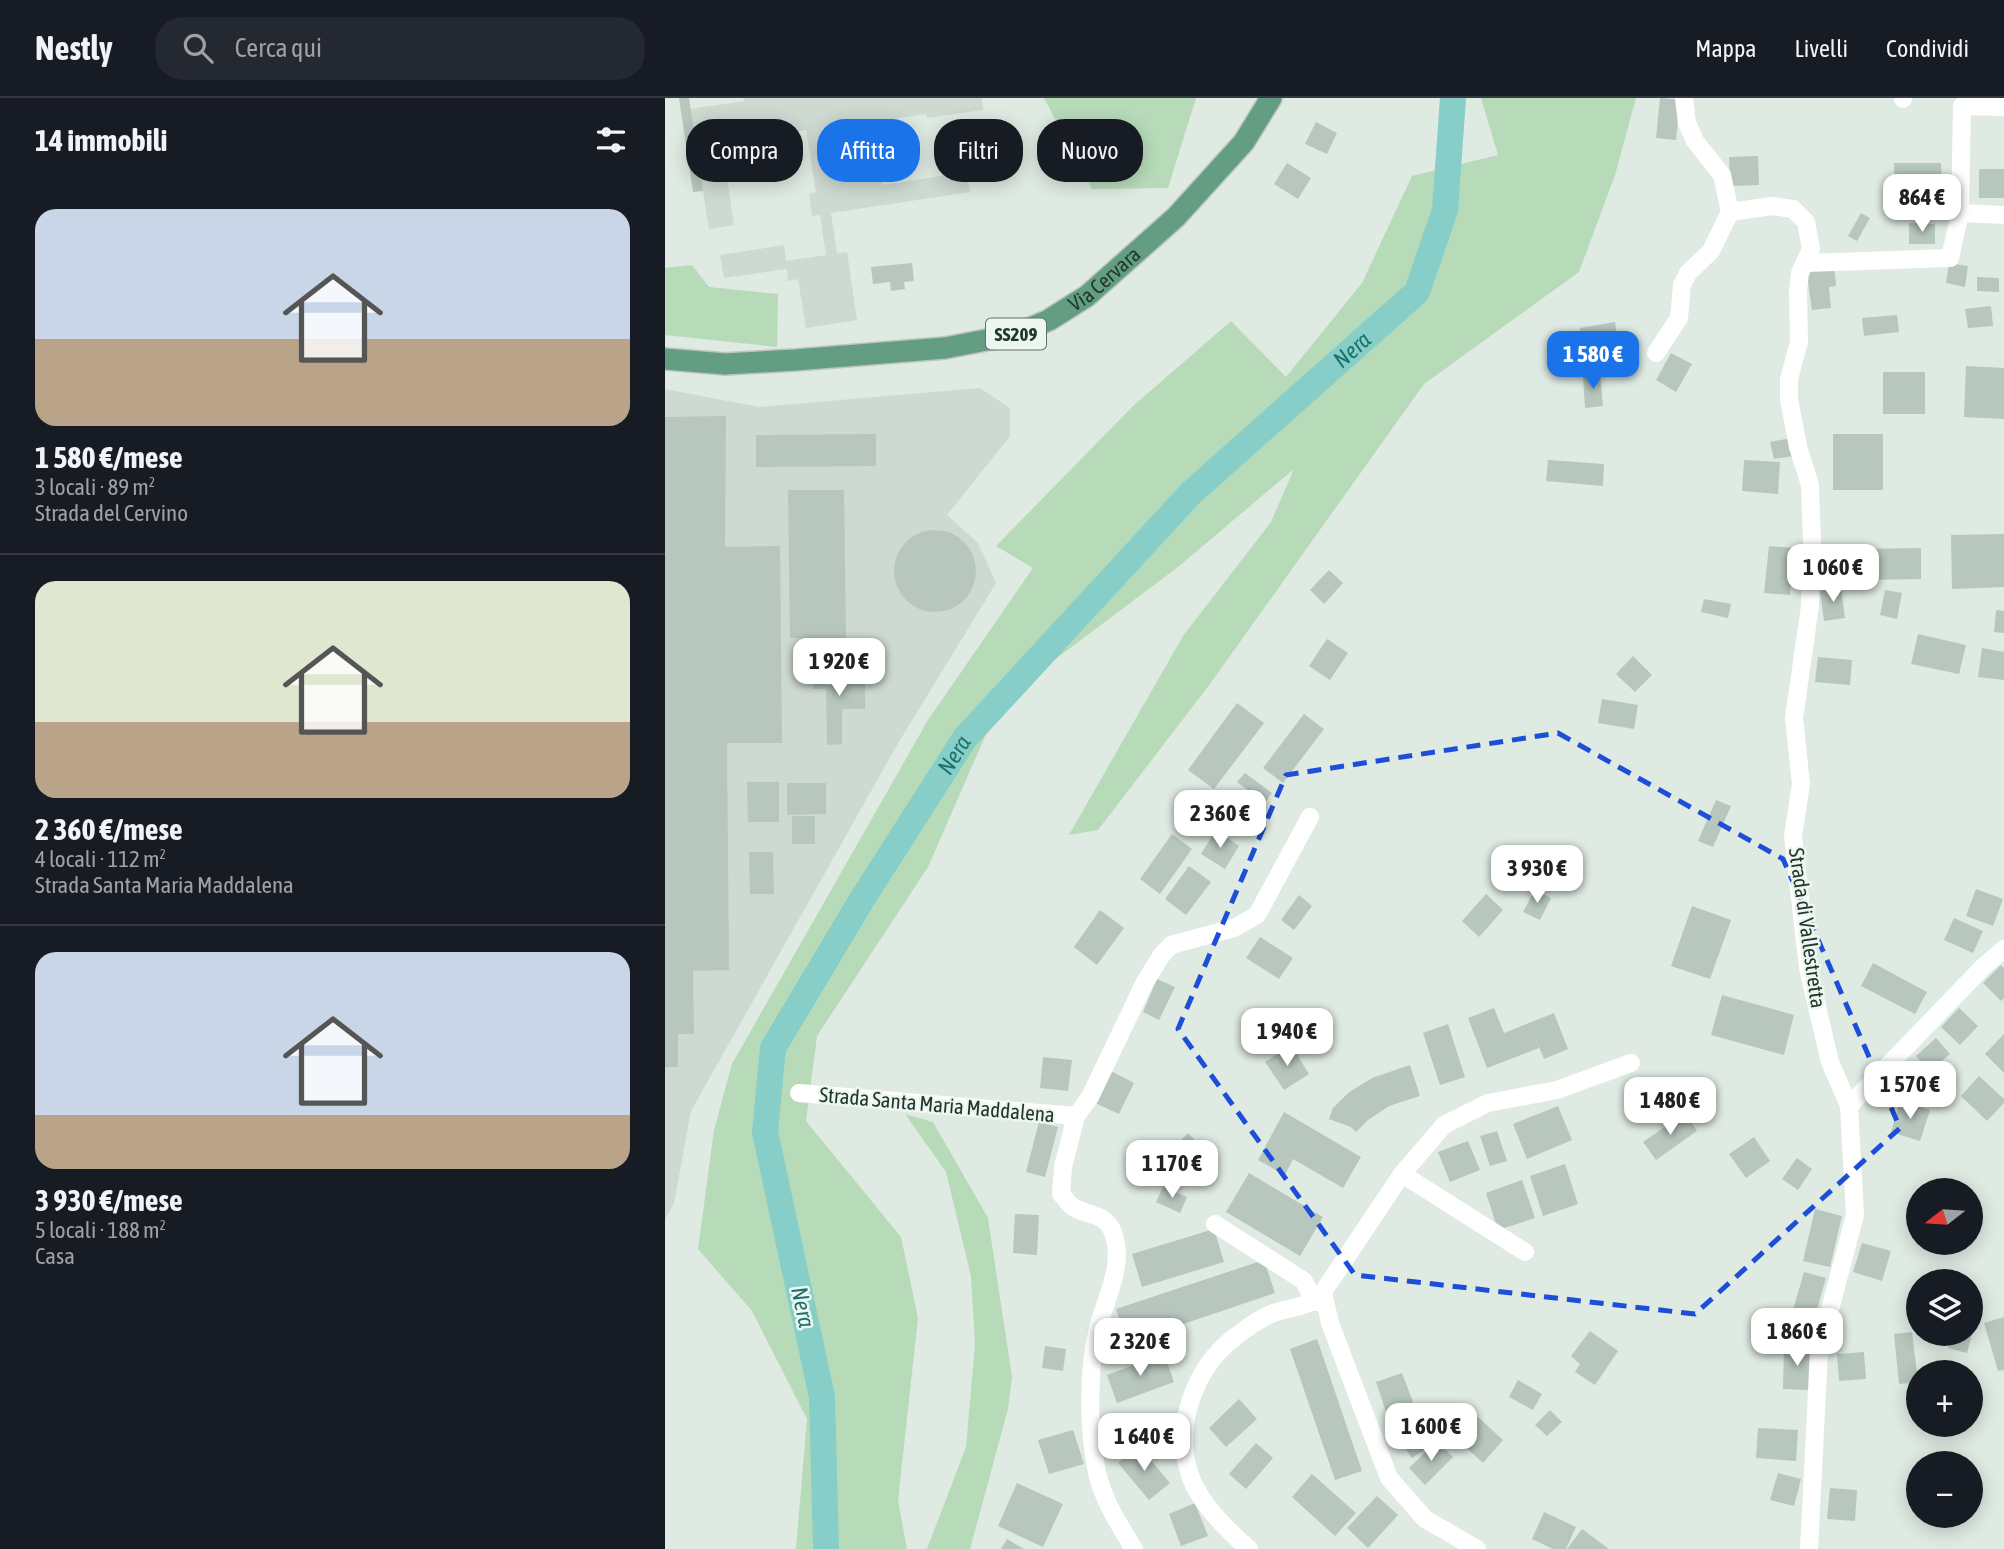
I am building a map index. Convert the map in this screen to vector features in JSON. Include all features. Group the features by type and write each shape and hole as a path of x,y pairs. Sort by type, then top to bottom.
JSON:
{"main road":[{"name":"Via Cervara","path":"665,359 725,364 795,360 945,348 1017,334 1049,320 1087,296 1177,217 1244,142 1271,98"}],"street":[{"path":"1656,354 1679,318 1682,285 1688,273 1711,251 1730,212 1722,176 1695,141 1687,123 1684,98"},
{"path":"1806,263 1949,258 1960,213 1962,106 2004,107"},
{"name":"Strada di Vallestretta","path":"1730,212 1772,206 1793,209 1806,222 1811,248 1800,272 1799,342 1789,379 1789,400 1809,485 1812,541 1810,606 1794,718 1801,784 1793,836 1808,968 1830,1062 1849,1106 1854,1215 1819,1351 1809,1549"},
{"path":"1960,213 2004,215"},
{"name":"Strada Santa Maria Maddalena","path":"1134,1549 1108,1506 1095,1468 1091,1374 1098,1328 1113,1285 1115,1240 1110,1226 1098,1215 1073,1208 1061,1194 1063,1167 1076,1116 1090,1097 1145,982 1161,956 1171,945 1234,928 1257,915 1310,817"},
{"path":"1849,1106 1983,967 2004,949"},
{"path":"1249,1549 1208,1507 1190,1475 1183,1435 1191,1396 1206,1364 1234,1338 1270,1314 1319,1297 1402,1174 1444,1125 1488,1103 1557,1090 1631,1063"},
{"name":"Strada Santa Maria Maddalena","path":"799,1093 1076,1116"},
{"path":"1402,1174 1525,1252"},
{"path":"1215,1224 1304,1281 1319,1297 1345,1358 1389,1478 1425,1519 1478,1549"}],"highlighted area":[{"path":"1558,733 1783,859 1900,1128 1695,1314 1355,1275 1178,1029 1286,775"}],"shaded area":[{"path":"744,98 982,98 983,110 927,118 926,114 893,119 817,119 817,182 883,182 883,185 920,182 920,179 934,177 934,182 968,182 970,192 831,213 837,253 847,252 857,320 806,328 798,279 788,281 787,269 724,278 720,255 784,245 786,261 826,255 820,215 812,216 809,194 816,192 803,119 692,119 690,109 744,101"},
{"path":"702,182 728,182 734,225 709,229"},
{"path":"980,388 1010,408 1010,436 947,515 978,543 996,583 897,745 691,1111 674,1203 665,1220 665,389 759,407"}],"green space":[{"path":"1044,98 1196,98 1168,188 1092,189 1088,182 1143,182 1143,119 1055,119"},
{"path":"1481,98 1636,98 1615,175 1579,272 1424,384 1210,684 1098,830 1069,835 1183,636 1271,522 1294,469 1178,567 1001,700 928,867 817,1036 806,1121 901,1237 918,1318 898,1500 907,1549 796,1549 807,1419 752,1311 698,1249 714,1130 732,1064 928,720 1033,568 996,546 1133,406 1231,321 1286,377 1362,283 1412,176 1498,155"},
{"path":"692,265 709,287 778,294 777,347 665,335 665,268"},
{"path":"905,1114 933,1122 988,1218 1012,1377 1008,1409 970,1549 927,1549 966,1447 975,1344 971,1276 946,1172"}],"building":[{"path":"679,98 689,98 692,119 686,119 686,145"},
{"path":"1660,98 1680,100 1676,140 1656,138"},
{"path":"1316,122 1337,133 1327,154 1305,144"},
{"path":"1758,156 1759,185 1730,186 1729,157"},
{"path":"1287,163 1311,178 1298,199 1274,184"},
{"path":"1894,163 1941,163 1942,195 1895,196"},
{"path":"1979,169 2004,169 2004,198 1979,198"},
{"path":"692,182 702,182 703,191 693,192"},
{"path":"1861,213 1870,218 1857,241 1848,236"},
{"path":"1909,223 1935,224 1935,244 1909,244"},
{"path":"912,263 914,281 904,282 905,289 891,291 890,282 873,284 871,267"},
{"path":"1949,263 1968,266 1965,287 1946,283"},
{"path":"1834,264 1836,286 1829,287 1831,308 1812,310 1806,268"},
{"path":"1977,277 1999,278 1999,292 1977,291"},
{"path":"1991,306 1993,326 1968,328 1965,309"},
{"path":"1897,315 1899,332 1864,336 1862,318"},
{"path":"1615,322 1622,368 1588,374 1580,328"},
{"path":"1671,353 1692,364 1676,392 1656,380"},
{"path":"1966,366 2004,368 2004,419 1964,417"},
{"path":"1883,372 1925,372 1925,414 1883,414"},
{"path":"1600,375 1603,406 1585,408 1583,376"},
{"path":"726,416 725,547 780,546 782,743 727,743 729,970 693,971 694,1034 678,1034 678,1067 665,1067 665,417"},
{"path":"876,434 876,466 756,467 756,435"},
{"path":"1833,434 1883,434 1883,490 1833,490"},
{"path":"1791,438 1794,456 1774,459 1770,442"},
{"path":"1548,460 1604,464 1603,486 1546,481"},
{"path":"1744,460 1780,462 1778,494 1742,491"},
{"path":"788,490 844,490 846,638 790,638"},
{"path":"935,530 951,533 964,542 973,555 976,571 973,587 964,600 951,609 935,612 919,609 906,600 897,587 894,571 897,555 906,542 919,533"},
{"path":"2004,534 2004,587 1952,589 1951,535"},
{"path":"1769,546 1794,548 1790,595 1764,593"},
{"path":"1921,548 1921,579 1864,580 1863,549"},
{"path":"1847,557 1848,584 1829,585 1828,558"},
{"path":"1329,570 1343,583 1324,604 1310,590"},
{"path":"1841,588 1845,618 1824,621 1820,591"},
{"path":"1885,590 1902,593 1897,619 1880,615"},
{"path":"1704,599 1731,604 1728,618 1701,612"},
{"path":"1996,610 2004,611 2004,633 1994,632"},
{"path":"1918,634 1966,645 1959,674 1911,664"},
{"path":"1327,639 1348,653 1330,680 1309,666"},
{"path":"1982,648 2004,652 2004,680 1978,677"},
{"path":"1633,656 1652,675 1635,692 1616,674"},
{"path":"1818,657 1852,660 1850,685 1815,682"},
{"path":"812,662 825,662 825,685 833,685 833,673 865,673 865,709 842,709 842,744 827,745 826,689 813,689"},
{"path":"1602,699 1638,705 1634,729 1598,723"},
{"path":"1237,703 1264,723 1214,789 1188,770"},
{"path":"1304,714 1324,729 1283,783 1263,768"},
{"path":"1245,773 1272,793 1265,803 1237,782"},
{"path":"747,782 779,782 779,822 748,822"},
{"path":"787,783 826,783 826,814 787,815"},
{"path":"1716,800 1731,806 1713,847 1698,841"},
{"path":"792,816 815,816 815,844 792,844"},
{"path":"1216,830 1239,846 1225,869 1201,854"},
{"path":"1172,834 1192,849 1160,894 1140,879"},
{"path":"749,852 773,852 774,894 750,894"},
{"path":"1189,866 1211,882 1186,915 1165,899"},
{"path":"1976,889 2003,899 1993,926 1966,916"},
{"path":"1535,890 1551,898 1540,920 1523,912"},
{"path":"1486,894 1503,910 1479,937 1462,921"},
{"path":"1299,895 1312,906 1294,930 1281,920"},
{"path":"1692,906 1731,920 1710,979 1671,966"},
{"path":"1100,910 1124,928 1097,965 1074,947"},
{"path":"1954,918 1983,931 1973,953 1944,940"},
{"path":"1260,937 1293,958 1279,979 1246,958"},
{"path":"1873,963 1927,992 1915,1014 1861,986"},
{"path":"2001,965 2004,968 2004,998 2001,1001 1983,983"},
{"path":"1157,979 1175,987 1159,1020 1143,1012"},
{"path":"1722,995 1794,1015 1784,1055 1711,1035"},
{"path":"1494,1008 1504,1033 1554,1013 1568,1049 1544,1059 1535,1037 1539,1048 1487,1068 1468,1018"},
{"path":"1959,1008 1978,1026 1960,1045 1941,1027"},
{"path":"1448,1024 1465,1077 1440,1085 1423,1033"},
{"path":"2004,1034 2004,1073 1985,1054"},
{"path":"1936,1038 1950,1054 1930,1071 1916,1056"},
{"path":"1291,1045 1309,1074 1284,1090 1265,1062"},
{"path":"1043,1057 1072,1060 1068,1091 1040,1088"},
{"path":"1410,1065 1420,1096 1389,1106 1356,1132 1351,1127 1329,1119 1333,1108 1348,1093 1372,1078"},
{"path":"1109,1070 1134,1083 1119,1114 1093,1102"},
{"path":"1979,1076 2004,1099 2004,1103 1987,1121 1961,1096"},
{"path":"1900,1101 1930,1110 1920,1141 1891,1132"},
{"path":"1558,1106 1572,1140 1527,1159 1513,1124"},
{"path":"1284,1112 1361,1157 1343,1188 1293,1159 1285,1175 1258,1160"},
{"path":"1685,1113 1697,1131 1656,1160 1643,1142"},
{"path":"1039,1122 1058,1127 1045,1177 1026,1172"},
{"path":"1497,1131 1507,1161 1490,1166 1480,1136"},
{"path":"1188,1133 1209,1154 1200,1163 1212,1175 1203,1185 1168,1153"},
{"path":"1754,1137 1770,1161 1746,1178 1729,1154"},
{"path":"1468,1141 1480,1170 1450,1182 1438,1152"},
{"path":"1797,1158 1812,1169 1798,1190 1782,1179"},
{"path":"1565,1164 1578,1204 1543,1216 1530,1176"},
{"path":"1249,1173 1323,1217 1300,1256 1226,1212"},
{"path":"1522,1180 1535,1218 1498,1230 1486,1193"},
{"path":"1163,1187 1187,1197 1180,1213 1156,1202"},
{"path":"1815,1209 1842,1216 1830,1267 1803,1261"},
{"path":"1015,1214 1039,1215 1037,1255 1013,1253"},
{"path":"1214,1229 1224,1262 1142,1287 1132,1254"},
{"path":"1862,1243 1891,1251 1882,1281 1853,1272"},
{"path":"1264,1260 1275,1293 1127,1343 1116,1309"},
{"path":"1804,1272 1826,1278 1815,1316 1793,1310"},
{"path":"1784,1314 1809,1320 1806,1333 1780,1326"},
{"path":"2004,1317 2004,1370 1998,1371 1984,1323"},
{"path":"1590,1331 1618,1351 1595,1385 1575,1372 1580,1364 1571,1356"},
{"path":"1906,1333 1906,1346 1914,1346 1915,1360 1906,1360 1906,1383 1899,1384 1894,1334"},
{"path":"1317,1339 1362,1471 1335,1480 1290,1349"},
{"path":"1045,1346 1066,1349 1063,1371 1042,1368"},
{"path":"1784,1346 1810,1346 1809,1390 1783,1389"},
{"path":"1949,1346 1969,1346 1967,1353"},
{"path":"1864,1352 1866,1379 1839,1381 1837,1354"},
{"path":"1164,1354 1174,1382 1117,1403 1107,1375"},
{"path":"1402,1373 1416,1410 1437,1441 1412,1458 1391,1427 1376,1382"},
{"path":"1518,1380 1542,1394 1533,1410 1509,1397"},
{"path":"1239,1399 1257,1419 1226,1447 1209,1428"},
{"path":"1466,1406 1503,1440 1483,1463 1446,1429"},
{"path":"1550,1410 1562,1422 1547,1436 1535,1425"},
{"path":"1758,1428 1798,1430 1796,1461 1756,1458"},
{"path":"1073,1430 1084,1464 1049,1474 1038,1440"},
{"path":"1437,1441 1453,1457 1425,1485 1409,1468"},
{"path":"1256,1443 1273,1458 1246,1489 1229,1474"},
{"path":"1139,1446 1170,1483 1149,1500 1118,1463"},
{"path":"1778,1473 1801,1479 1794,1506 1770,1500"},
{"path":"1312,1474 1356,1513 1335,1536 1292,1497"},
{"path":"1017,1483 1063,1504 1043,1547 998,1526"},
{"path":"1830,1488 1857,1490 1855,1521 1827,1519"},
{"path":"1377,1496 1398,1515 1368,1548 1347,1528"},
{"path":"1195,1503 1208,1536 1181,1546 1169,1514"},
{"path":"1544,1512 1576,1527 1566,1549 1553,1549 1532,1539"},
{"path":"1582,1529 1609,1549 1567,1549"},
{"path":"1007,1539 1024,1549 1001,1549"}],"waterway":[{"name":"Nera","path":"826,1549 822,1397 765,1132 773,1048 861,901 965,738 1191,493 1417,292 1445,210 1453,98"}]}
